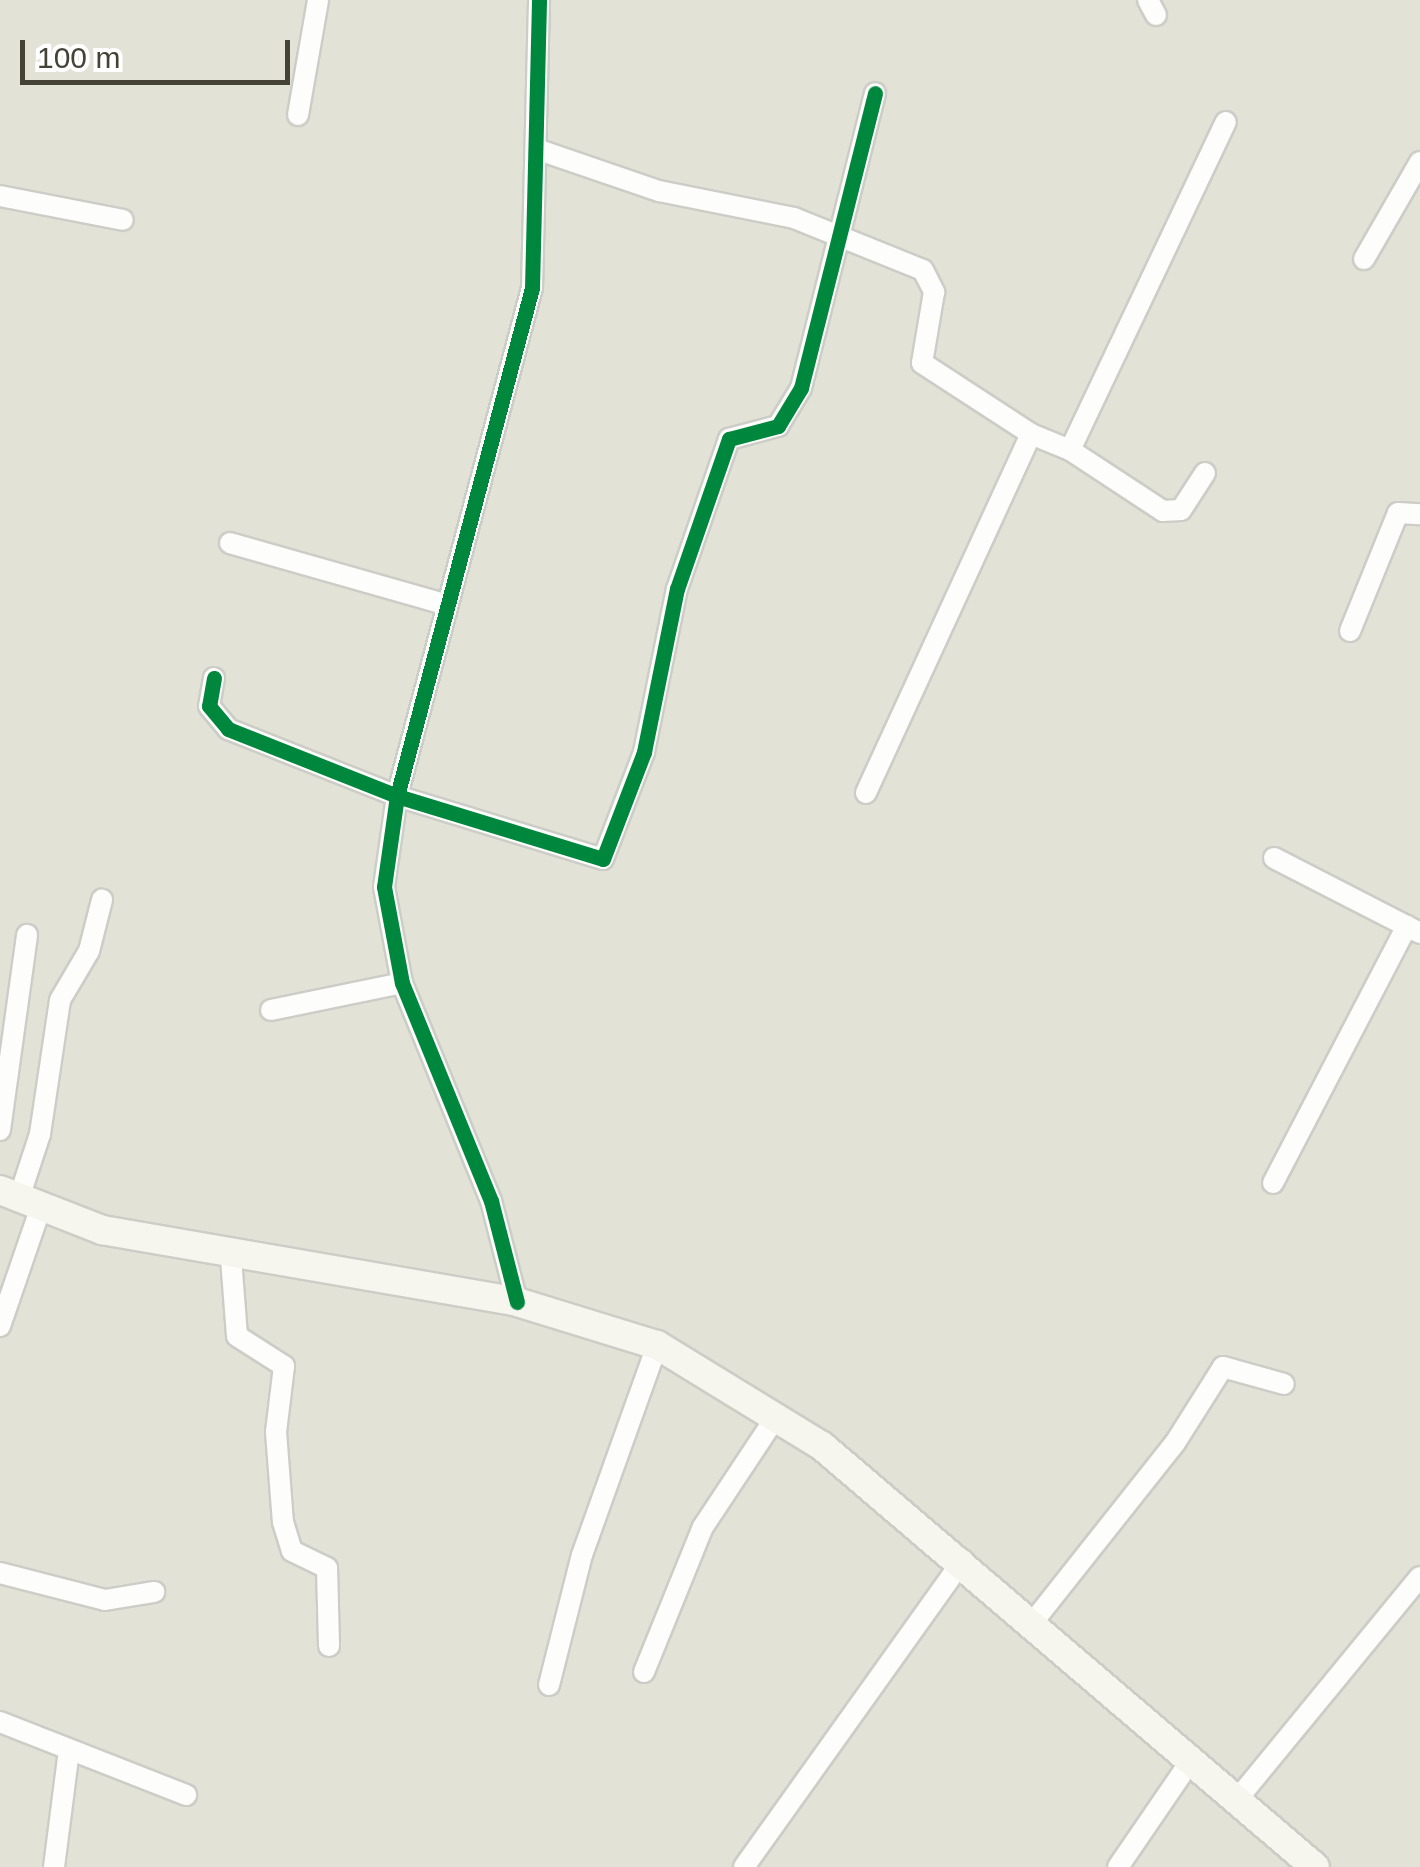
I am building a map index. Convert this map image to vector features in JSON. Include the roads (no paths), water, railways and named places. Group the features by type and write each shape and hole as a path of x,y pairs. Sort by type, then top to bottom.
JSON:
{"main road":[{"path":"20,1198 231,1258 517,1302 657,1346 777,1415 963,1560 1235,1802 1315,1867"}],"street":[{"path":"298,116 318,0"},
{"path":"517,1302 491,1201 402,982 384,887 396,796 524,332 538,150 538,0"},
{"path":"214,678 209,706 217,723 396,796 588,862 608,853 644,752 678,589 732,434 778,426 793,408 875,93"},
{"path":"1070,450 1226,122"},
{"path":"538,150 837,235 931,279 922,363 1032,434 1070,450 1164,512 1181,510 1205,473"},
{"path":"1364,260 1420,162"},
{"path":"0,196 123,220"},
{"path":"866,792 1032,434"},
{"path":"1350,631 1398,513 1420,514"},
{"path":"230,542 447,605"},
{"path":"1273,1182 1413,929 1274,858"},
{"path":"0,1326 20,1198 40,1134 60,1000 89,951 102,900"},
{"path":"0,1130 27,935"},
{"path":"272,1010 402,982"},
{"path":"231,1258 236,1336 284,1366 276,1432 283,1522 292,1551 327,1568 329,1646"},
{"path":"549,1685 582,1556 657,1346"},
{"path":"1033,1622 1175,1443 1223,1367 1284,1384"},
{"path":"644,1672 703,1527 777,1415"},
{"path":"744,1867 963,1560"},
{"path":"0,1573 104,1600 154,1592"},
{"path":"1235,1802 1420,1577"},
{"path":"0,1722 186,1795"},
{"path":"54,1867 69,1750"},
{"path":"1118,1867 1190,1762"}]}
